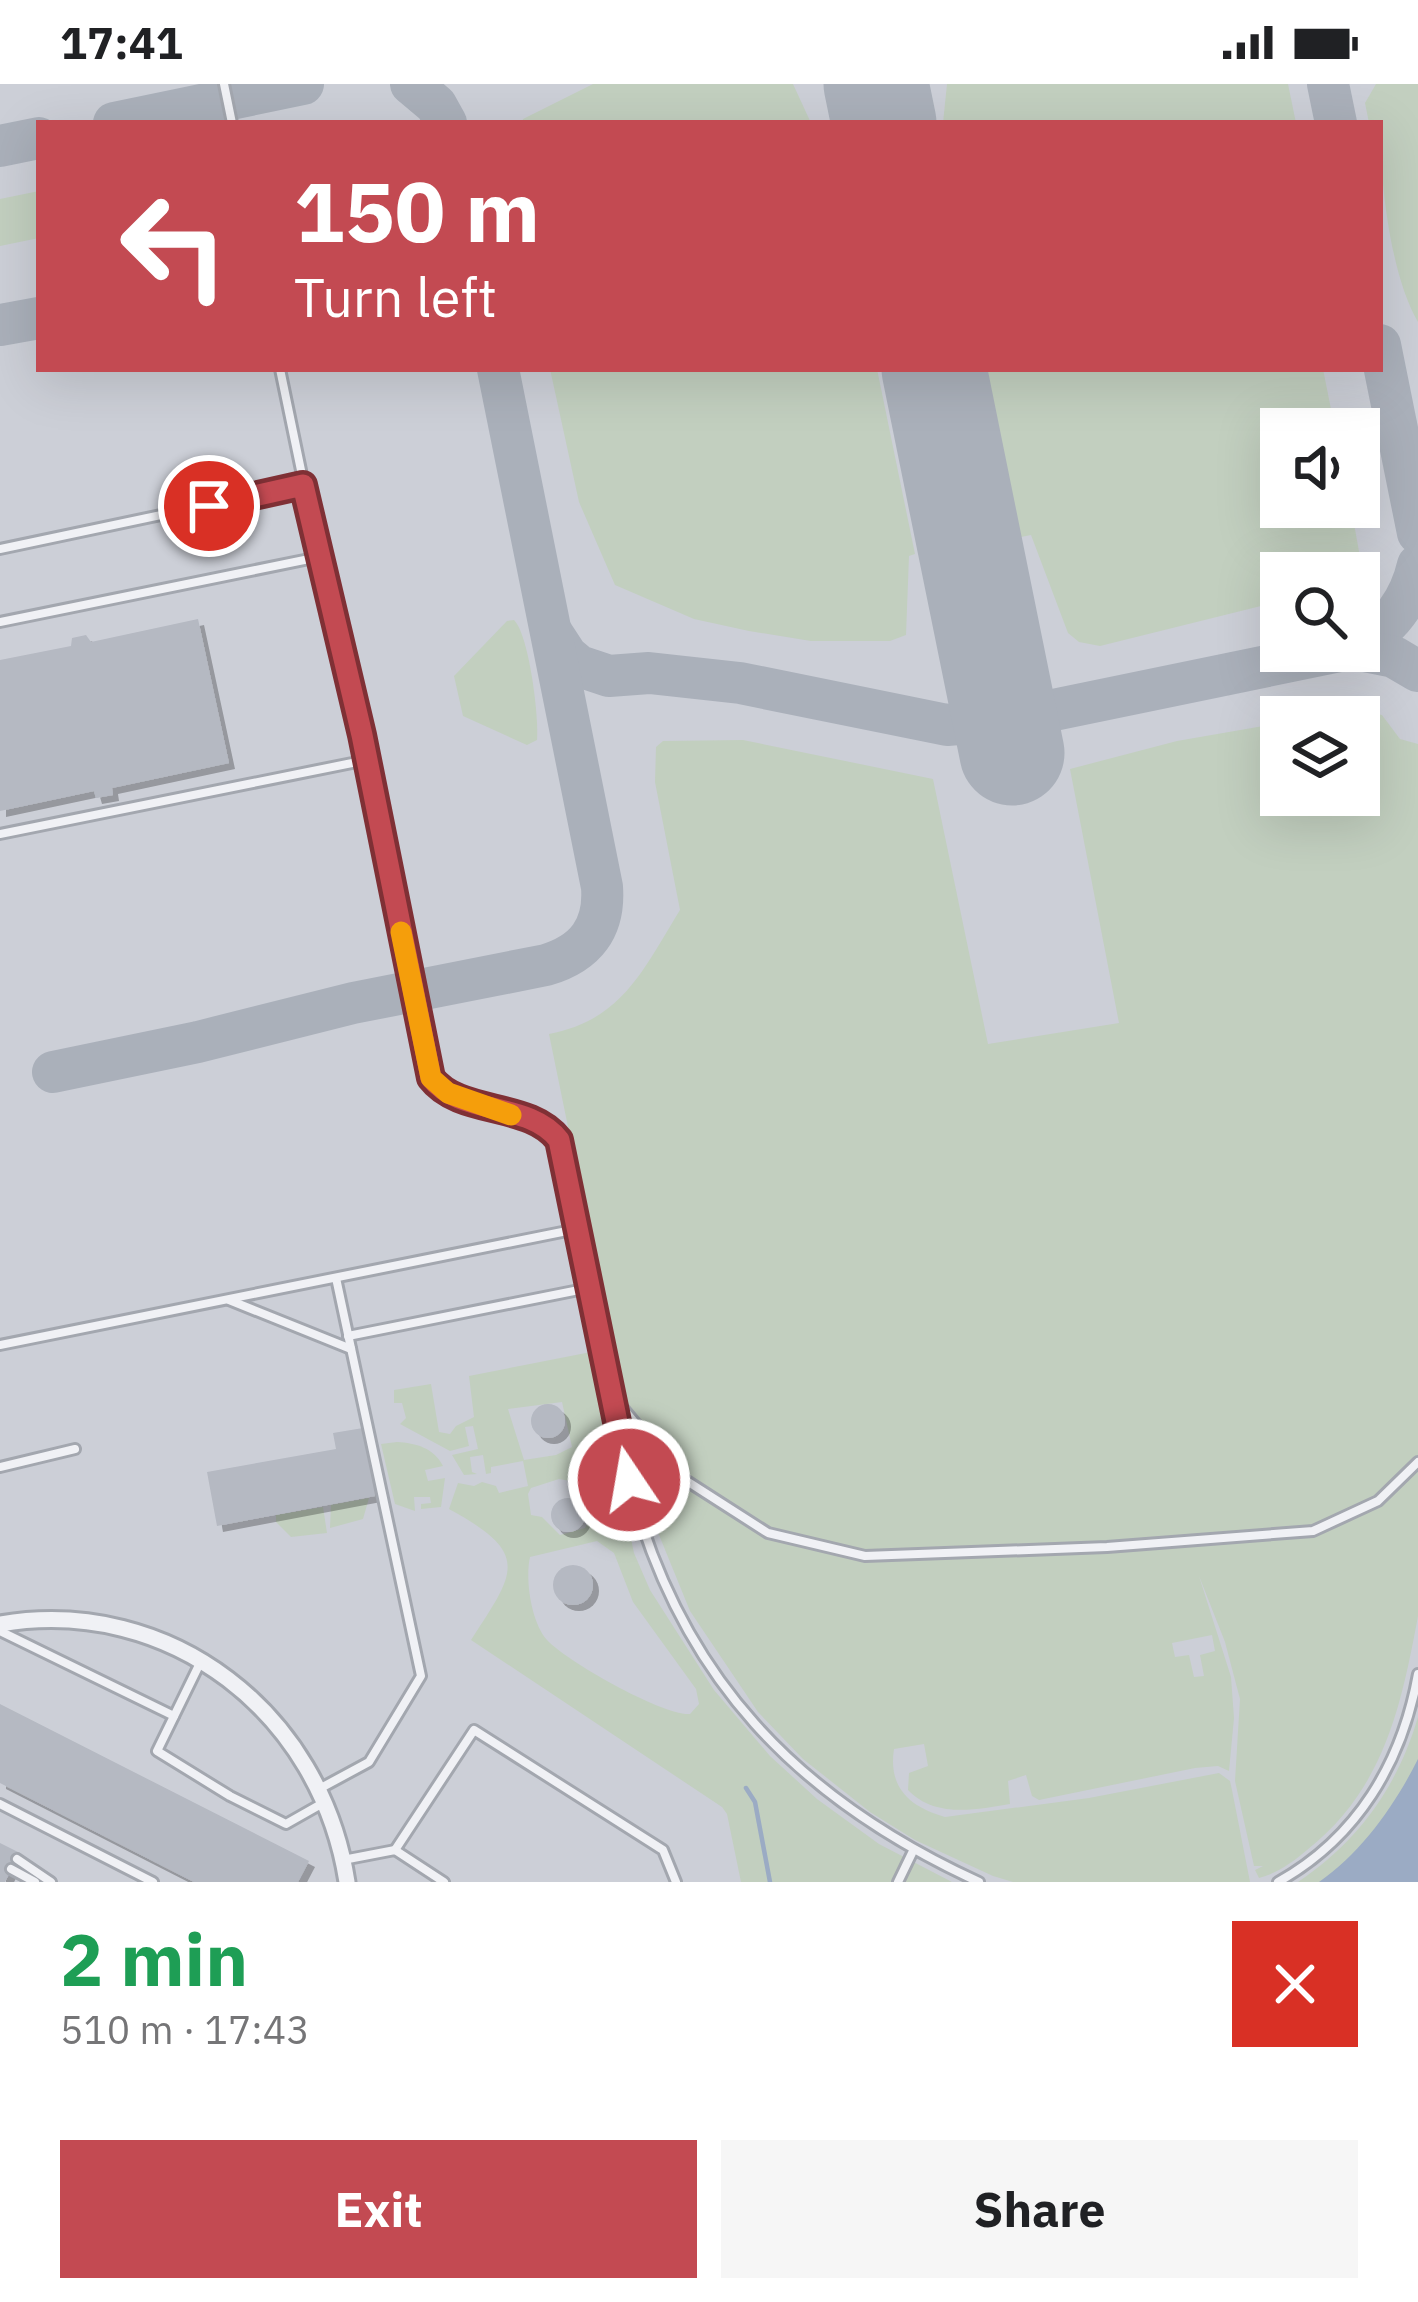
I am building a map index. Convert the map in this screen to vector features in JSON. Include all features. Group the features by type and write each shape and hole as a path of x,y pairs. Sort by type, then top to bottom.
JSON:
{"street":[{"path":"0,1628 42,1619 89,1622 154,1638 201,1660 266,1713 306,1764 336,1826 346,1882"}],"lane":[{"path":"224,84 231,120"},
{"path":"281,372 367,760 431,1078 448,1093 540,1125 554,1134 562,1151 610,1393 643,1530 671,1599 698,1648 777,1749 835,1800 913,1851 979,1882"},
{"path":"0,549 303,485"},
{"path":"0,622 319,557"},
{"path":"0,834 367,760"},
{"path":"0,1345 577,1228"},
{"path":"201,1660 157,1751 286,1824 369,1762 421,1676 336,1278"},
{"path":"348,1336 589,1288"},
{"path":"228,1300 351,1349"},
{"path":"610,1393 679,1476 768,1533 865,1556 1107,1547 1313,1531 1378,1501 1418,1462"},
{"path":"0,1467 75,1449"},
{"path":"0,1628 174,1716"},
{"path":"1278,1882 1326,1848 1372,1796 1402,1738 1418,1674"},
{"path":"395,1850 474,1730 663,1850 676,1882"},
{"path":"0,1804 154,1882"},
{"path":"343,1860 395,1850 444,1882"},
{"path":"898,1882 913,1851"},
{"path":"17,1858 51,1882"},
{"path":"11,1869 35,1882"}],"shaded area":[{"path":"0,84 1418,84 1418,1882 0,1882"}],"green space":[{"path":"593,84 793,84 810,120 523,120"},
{"path":"947,84 1288,84 1295,120 943,120"},
{"path":"1376,84 1418,84 1418,322 1394,253 1383,180 1383,120 1368,120 1365,103"},
{"path":"36,192 36,239 0,246 0,199"},
{"path":"551,372 878,372 915,554 909,556 906,635 890,641 811,641 694,619 615,585 579,502"},
{"path":"988,372 1324,372 1331,408 1260,408 1260,528 1355,528 1359,552 1260,552 1260,606 1100,646 1079,642 1068,633 1031,535 1021,537"},
{"path":"514,620 524,642 535,695 537,740 527,745 463,716 454,676 507,621"},
{"path":"1380,715 1400,739 1418,744 1418,1616 1396,1714 1371,1773 1333,1826 1278,1871 1259,1878 1255,1870 1263,1866 1254,1866 1235,1781 1240,1699 1225,1642 1199,1576 1231,1677 1234,1718 1229,1771 1218,1766 1195,1768 1039,1800 1032,1796 1026,1775 1008,1781 1010,1804 956,1810 930,1805 908,1790 909,1773 928,1766 924,1744 894,1749 895,1775 904,1794 921,1808 945,1817 1089,1798 1219,1773 1230,1781 1250,1882 1013,1882 915,1840 870,1812 803,1759 758,1712 690,1611 644,1498 549,1034 596,1017 629,989 680,910 655,782 656,747 663,741 743,740 933,779 988,1044 1119,1023 1070,769 1177,741 1260,727 1260,816 1380,816","holes":["1212,1635 1215,1651 1200,1655 1204,1676 1194,1677 1189,1655 1175,1657 1172,1643"]},
{"path":"591,1352 634,1553 650,1590 714,1690 770,1756 817,1799 879,1844 952,1882 741,1882 722,1807 471,1640 498,1597 508,1566 494,1539 449,1509 458,1483 474,1486 482,1482 496,1486 499,1493 528,1486 523,1461 491,1467 486,1474 483,1455 470,1457 472,1472 477,1474 464,1475 452,1455 478,1449 473,1426 465,1427 469,1446 450,1451 400,1424 406,1418 402,1403 394,1403 394,1390 431,1384 439,1432 450,1434 474,1417 469,1376","holes":["562,1402 572,1447 524,1460 508,1409","559,1479 576,1482 588,1523 585,1528 560,1535 542,1517 531,1515 531,1488","597,1541 614,1553 633,1602 696,1689 699,1704 690,1714 616,1686 547,1640 531,1600 530,1557"]},
{"path":"381,1444 424,1448 439,1460 443,1466 425,1470 428,1481 445,1478 441,1507 421,1509 421,1504 431,1503 430,1497 414,1497 415,1511 395,1504"},
{"path":"369,1498 363,1519 330,1528 331,1505"},
{"path":"323,1507 327,1533 291,1537 276,1522 276,1515"},
{"path":"1418,1717 1418,1806 1360,1882 1298,1882 1339,1849 1373,1810 1399,1766"}],"water":[{"path":"1418,1759 1418,1882 1319,1882 1376,1826"}],"building":[{"path":"198,619 229,763 112,788 113,795 96,798 94,791 0,811 0,660 71,646 72,638 86,635 91,642"},
{"path":"548,1404 560,1409 565,1421 560,1433 548,1438 536,1433 531,1421 536,1409"},
{"path":"363,1428 375,1496 217,1526 207,1472 336,1449 333,1433"},
{"path":"568,1498 580,1503 585,1515 580,1527 568,1532 556,1527 551,1515 556,1503"},
{"path":"573,1565 587,1571 593,1585 587,1599 573,1605 559,1599 553,1585 559,1571"},
{"path":"0,1704 309,1861 298,1882 194,1882 0,1783"},
{"path":"0,1843 20,1853 5,1882 0,1882"}],"waterway":[{"path":"746,1788 755,1802 770,1882"}],"taxiway":[{"path":"129,120 303,84"},
{"path":"411,84 436,105 444,120"},
{"path":"871,84 879,120"},
{"path":"1328,84 1335,120"},
{"path":"0,146 36,139"},
{"path":"0,325 36,319"},
{"path":"1383,360 1418,533"},
{"path":"53,1072 353,1003 546,965 572,954 590,937 600,915 602,887 499,372"},
{"path":"1380,630 1398,611 1418,565"},
{"path":"552,633 579,666 609,676 649,673 740,683 947,725 1005,720 1260,667"},
{"path":"1380,654 1418,671"}],"runway":[{"path":"876,84 883,120"},
{"path":"935,372 1012,753"}],"slow traffic":[{"path":"401,932 431,1078 448,1093 511,1115"}],"route":[{"path":"209,506 303,485 362,735 431,1078 448,1093 545,1127 559,1140 629,1480"}]}
